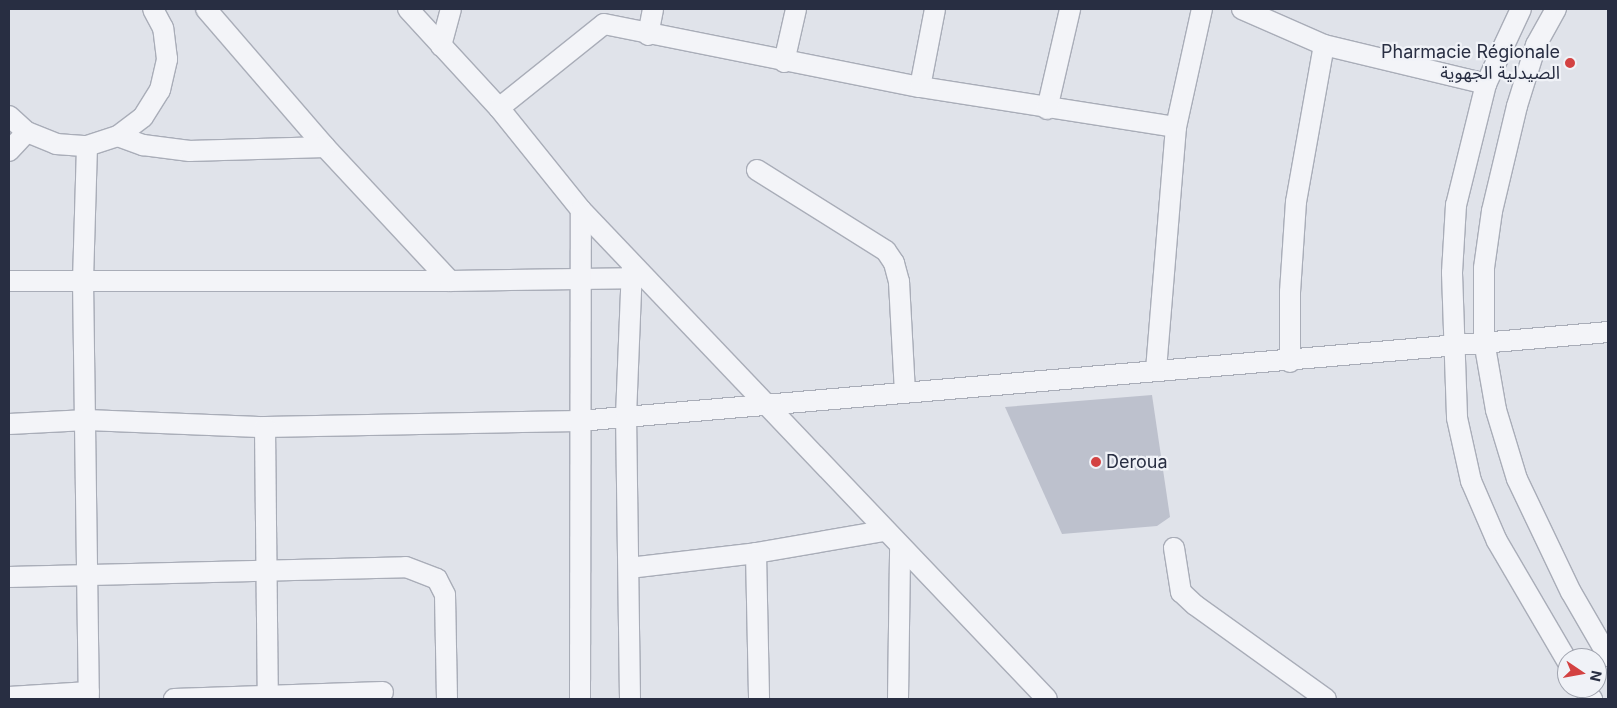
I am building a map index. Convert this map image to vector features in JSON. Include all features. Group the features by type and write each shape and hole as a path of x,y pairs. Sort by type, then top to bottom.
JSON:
{"street":[{"path":"9,116 27,132 56,144 87,146 118,136 143,117 160,90 167,59 163,28 153,9"},
{"path":"206,9 325,148 450,282"},
{"path":"408,9 499,108 631,272 768,405 900,548 1047,699"},
{"path":"441,46 451,9"},
{"path":"648,35 653,9"},
{"path":"784,62 796,9"},
{"path":"920,87 935,9"},
{"path":"1047,109 1070,9"},
{"path":"1156,370 1176,127 1202,9"},
{"path":"1242,9 1324,45 1486,84"},
{"path":"1521,9 1486,84 1456,204 1452,273 1453,344 1458,418 1471,481 1496,541 1559,648"},
{"path":"1556,9 1534,54 1492,211 1484,268 1484,341 1496,410 1517,479 1571,592 1608,656"},
{"path":"499,108 606,17 648,35 784,62 1047,109 1176,127"},
{"path":"1290,362 1290,292 1296,202 1309,117 1324,45"},
{"path":"9,151 27,132"},
{"path":"118,136 144,145 190,151 325,148"},
{"path":"9,698 89,696 86,576 87,420 83,280 87,146"},
{"path":"757,170 886,251 894,263 899,282 906,393"},
{"path":"580,699 579,421 581,210"},
{"path":"9,281 450,282 631,272"},
{"path":"630,699 626,416 631,272"},
{"path":"9,424 87,420 265,427 579,421 1156,370 1290,362 1484,341 1608,332"},
{"path":"265,427 268,697"},
{"path":"629,568 756,553 884,531"},
{"path":"898,699 900,548"},
{"path":"1174,548 1181,592 1188,599 1326,699"},
{"path":"756,553 759,699"},
{"path":"9,577 406,567 437,579 445,595 447,699"},
{"path":"174,699 383,692"}],"building":[{"name":"Deroua","path":"1152,395 1170,517 1157,526 1062,534 1005,407"}],"place":[{"name":"Pharmacie Régionale الصيدلية الجهوية","path":"1570,63"},
{"name":"Deroua","path":"1096,462"}]}
